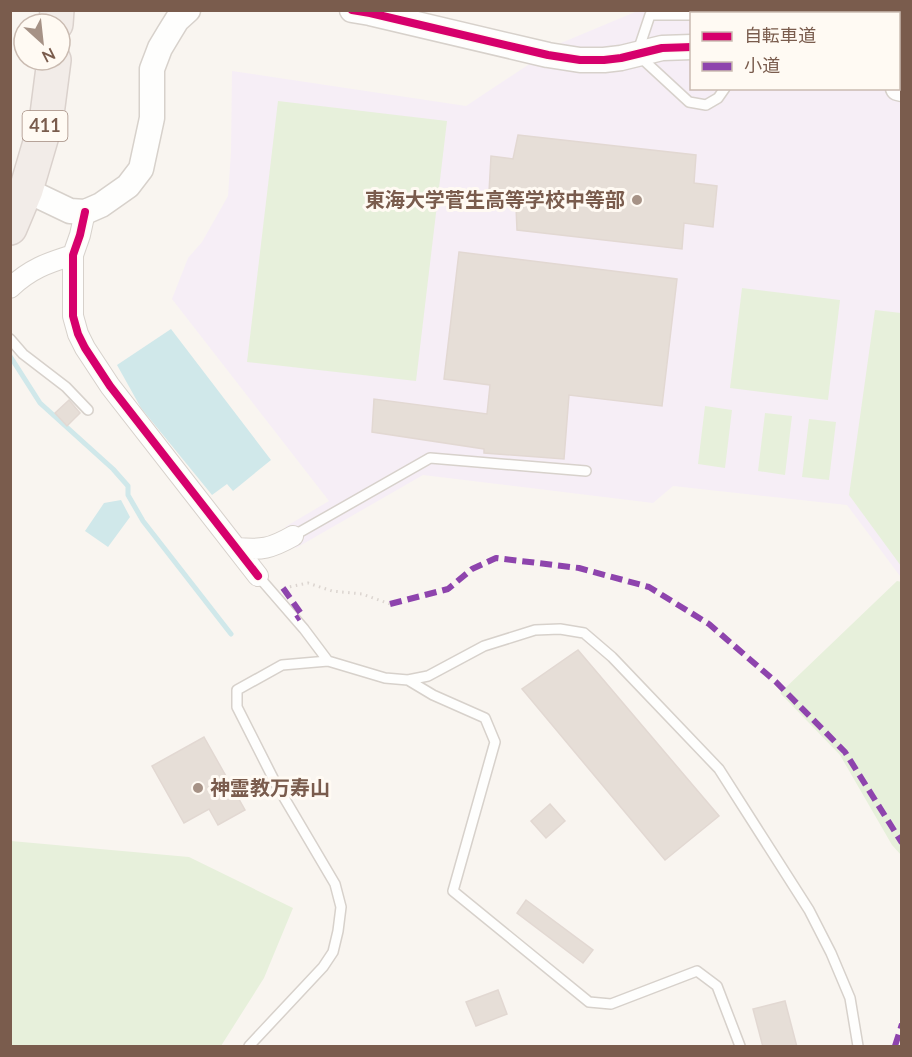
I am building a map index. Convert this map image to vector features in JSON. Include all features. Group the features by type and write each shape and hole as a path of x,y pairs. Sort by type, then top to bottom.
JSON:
{"highway":[{"name":"411","path":"10,228 26,190 46,122 52,72"}],"street":[{"path":"26,190 70,211 86,212 101,205 128,186 141,169 152,118 152,69 160,48 177,20 188,10"},
{"path":"364,11 548,55 580,60 604,60 662,48 690,47"},
{"path":"86,212 73,255 73,316 78,334 110,386 258,576"},
{"path":"10,288 23,276 38,267 73,255"},
{"path":"237,548 259,550 276,546 293,536"}],"lane":[{"path":"690,15 650,15 637,54 689,102 706,105 718,98 724,90"},
{"path":"10,339 23,354 66,387 88,410"},
{"path":"293,536 430,458 586,471"},
{"path":"258,576 304,629 328,661"},
{"path":"249,1047 333,952 341,907 335,885 276,784 237,707 237,690 282,665 328,661 384,678 408,680 428,676 484,646 535,630 584,633 612,657 719,769 815,921 850,998 858,1047"},
{"path":"408,680 433,695 485,718 495,742 453,891 589,1002 610,1004 697,971 717,986 740,1047"}],"path":[{"path":"283,588 308,583 332,591 362,594 390,604"}],"shaded area":[{"path":"640,10 719,12 690,12 690,90 900,90 901,59 901,576 847,505 673,486 653,503 423,475 296,548 285,527 329,501 172,299 188,258 202,242 228,196 232,71 466,106 561,43"}],"green space":[{"path":"711,11 901,11 901,51 900,12"},
{"path":"278,101 447,121 416,381 247,362"},
{"path":"742,288 840,300 828,400 730,388"},
{"path":"875,310 901,313 901,566 849,495"},
{"path":"705,406 732,410 725,468 698,464"},
{"path":"765,413 792,416 785,475 758,471"},
{"path":"809,419 836,422 829,480 802,477"},
{"path":"897,581 902,582 901,855 892,845 840,755 780,693"},
{"path":"11,841 189,857 293,908 264,978 221,1046 11,1046"}],"water":[{"path":"171,329 271,460 233,491 227,484 212,495 141,408 117,365"},
{"path":"121,500 130,517 108,547 85,531 104,503"}],"building":[{"path":"518,135 696,155 694,183 717,186 713,227 684,223 682,249 517,230 516,207 505,205 507,192 489,192 491,156 513,159"},
{"path":"459,252 677,279 662,406 569,395 564,459 484,453 484,449 372,432 374,399 487,414 490,385 444,379"},
{"path":"69,400 80,413 67,426 55,413"},
{"path":"578,650 719,816 665,860 522,689"},
{"name":"神霊教万寿山","path":"204,737 245,810 218,825 209,809 184,823 152,766"},
{"path":"550,804 565,821 546,838 531,821"},
{"path":"526,900 593,950 583,963 517,913"},
{"path":"498,990 507,1014 476,1026 466,1002"},
{"path":"785,1001 797,1047 763,1047 753,1009"}],"waterway":[{"path":"10,356 40,403 113,469 128,486 128,495 143,521 231,634"}],"marked path":[{"path":"390,604 448,589 472,569 496,558 579,568 649,587 709,624 776,682 845,752 902,843"},
{"path":"283,588 302,615 296,619"},
{"path":"895,1046 902,1024"}],"cycle path":[{"path":"352,10 548,55 580,60 604,60 662,48 690,47"},
{"path":"85,212 73,255 73,316 78,334 110,386 258,576"}],"place":[{"name":"東海大学菅生高等学校中等部","path":"637,200"},
{"name":"神霊教万寿山","path":"198,788"}]}
